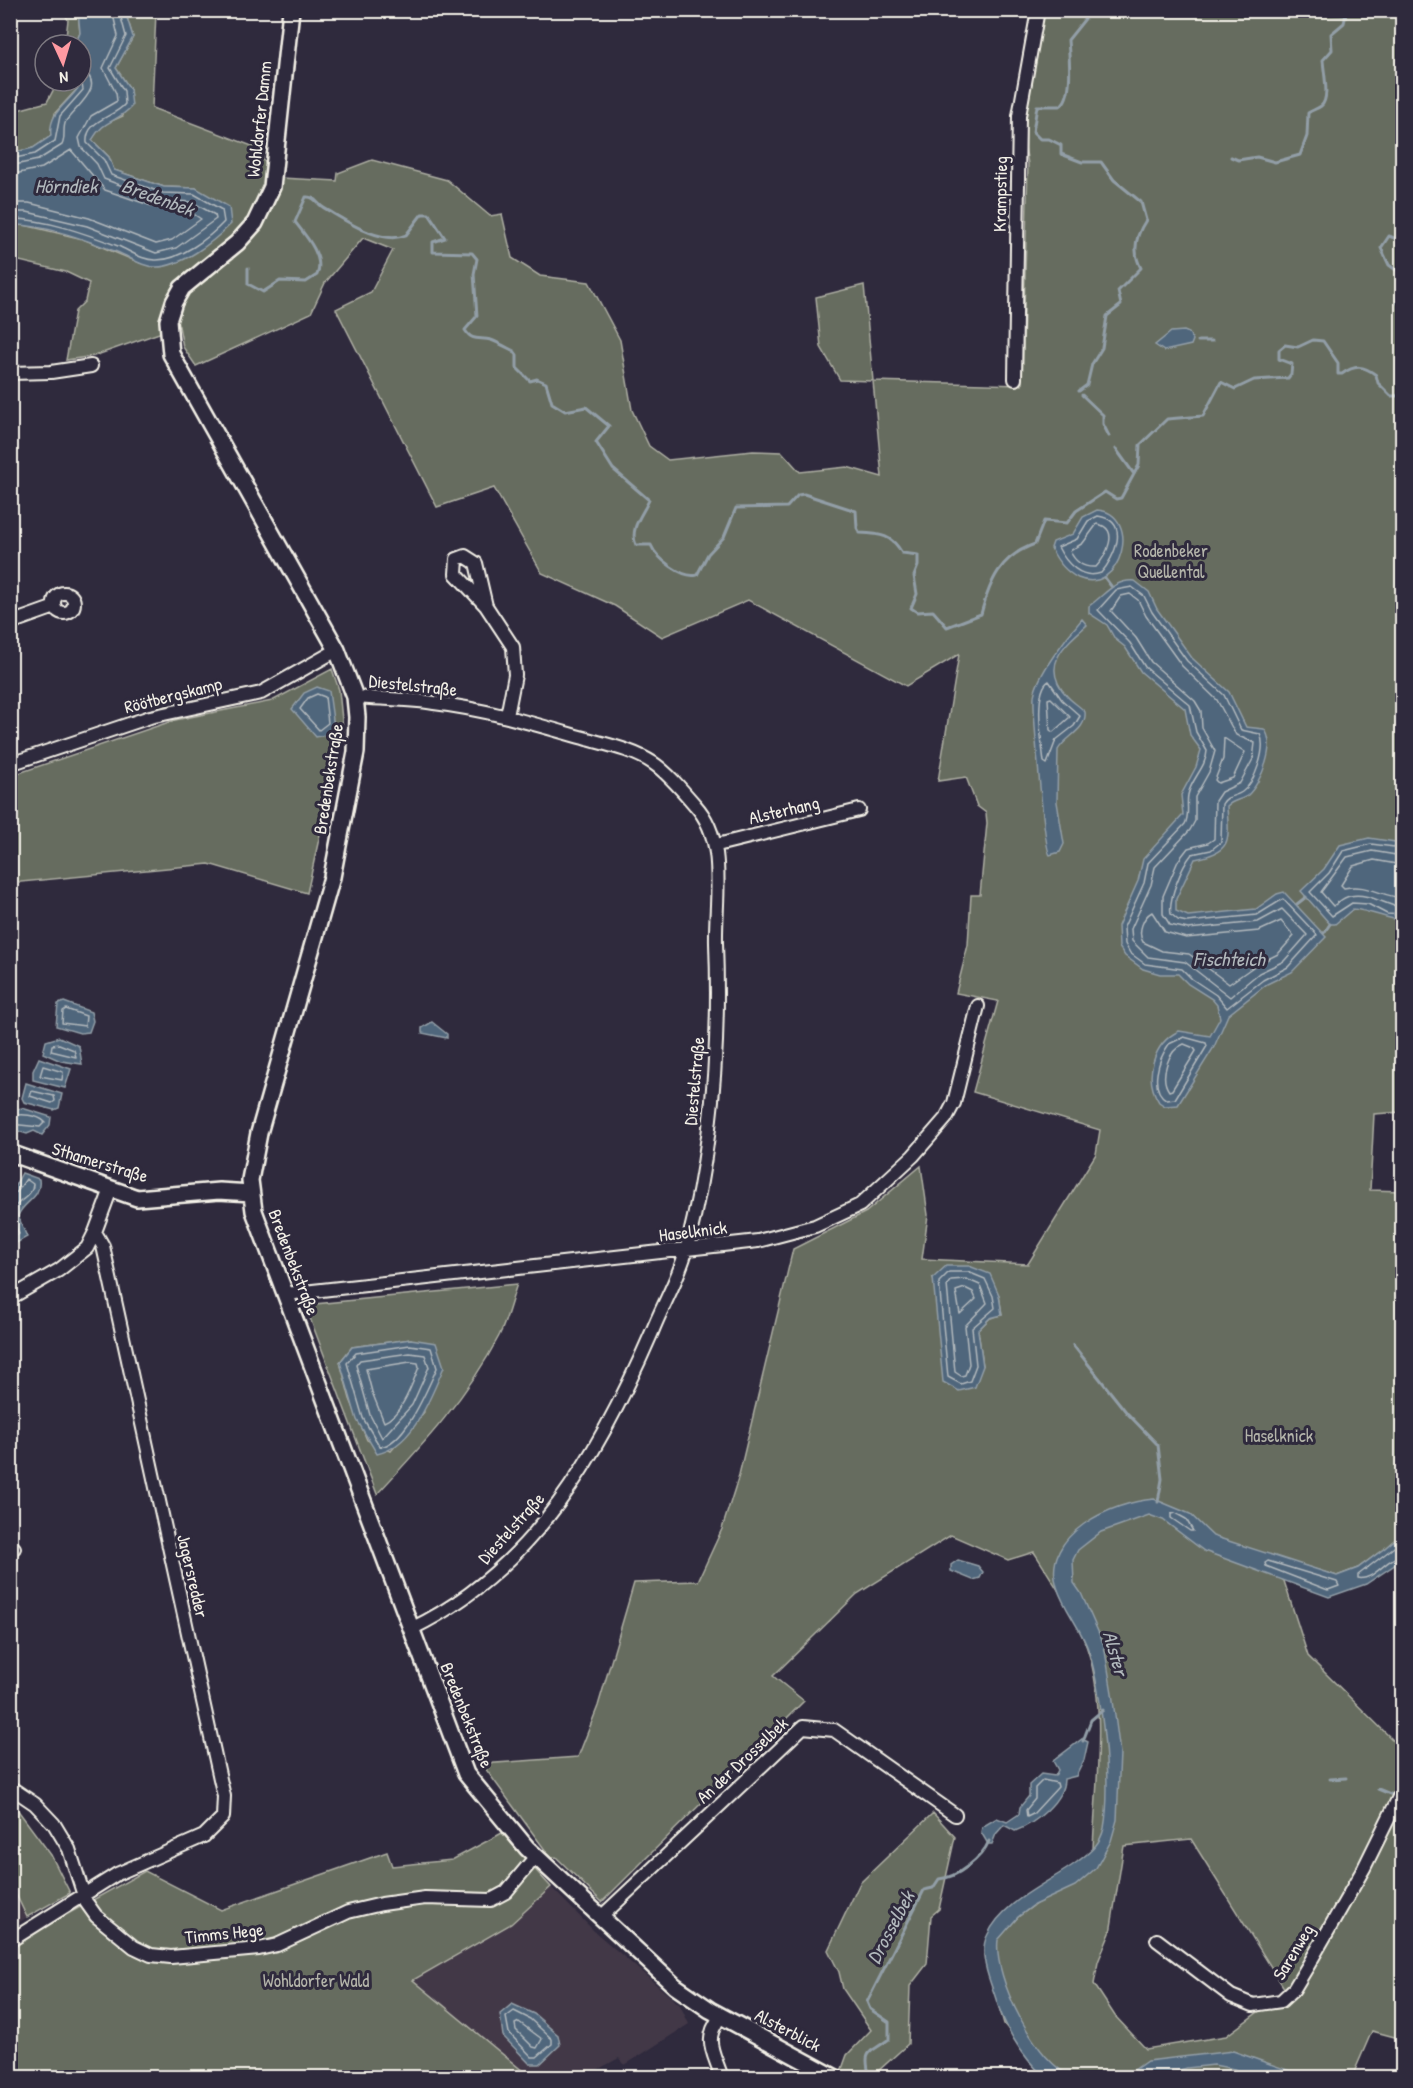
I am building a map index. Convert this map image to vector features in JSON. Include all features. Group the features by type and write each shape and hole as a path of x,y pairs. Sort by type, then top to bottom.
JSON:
{"street":[{"name":"Wohldorfer Damm","path":"225,253 255,223 272,187 291,10"},
{"name":"Krampstieg","path":"1015,379 1019,116 1038,10"},
{"name":"Bredenbekstraße","path":"225,253 182,288 174,302 168,321 171,354 338,650 355,697 356,752 332,877 259,1133 251,1172 251,1193 262,1237 286,1294 466,1774 536,1856 675,1986 722,2016"},
{"path":"10,373 51,372 91,366"},
{"path":"486,606 513,647 515,675 507,716"},
{"path":"10,623 55,607"},
{"name":"Röötbergskamp","path":"10,764 150,717 261,693 338,650"},
{"name":"Diestelstraße","path":"355,697 433,702 507,716 621,749 654,764 698,807 717,844 718,999 713,1090 706,1147 687,1250 637,1370 595,1447 549,1516 502,1570 465,1599 411,1629"},
{"name":"Alsterhang","path":"717,844 859,810"},
{"name":"Haselknick","path":"286,1294 687,1250 769,1238 815,1226 860,1205 913,1156 946,1119 959,1087 978,1006"},
{"name":"Sthamerstraße","path":"10,1153 142,1198 219,1191 251,1193"},
{"path":"10,1298 59,1270 87,1248 111,1189"},
{"name":"Jagersredder","path":"10,1941 83,1894 146,1859 204,1836 223,1816 224,1796 103,1246 94,1232"},
{"name":"An der Drosselbek","path":"601,1917 803,1727 834,1730 955,1815"},
{"name":"Timms Hege","path":"10,1787 35,1804 54,1824 69,1849 83,1894 96,1916 142,1952 160,1956 184,1956 268,1947 348,1912 399,1900 491,1900 506,1892 536,1856"},
{"name":"Sarenweg","path":"1157,1940 1230,1996 1253,2004 1272,2004 1281,2001 1293,1989 1309,1964 1364,1868 1401,1795"},
{"path":"722,2016 710,2035 722,2078"},
{"name":"Alsterblick","path":"722,2016 836,2078"}],"shaded area":[{"path":"10,1884 27,1917 11,1928 10,1928"},
{"path":"551,1887 594,1931 680,2005 689,2024 625,2065 619,2058 584,2077 427,2077 413,1980 511,1924"}],"green space":[{"path":"63,11 78,11 80,33 66,33 68,20"},
{"name":"Rodenbeker Quellental","path":"125,11 156,11 152,108 260,149 263,160 281,178 337,181 338,173 372,160 447,180 490,216 502,214 512,258 540,276 589,282 620,340 632,410 649,446 668,460 753,451 782,452 800,472 847,467 882,477 873,381 1022,385 1028,164 1021,123 1043,11 1402,11 1402,1112 1374,1114 1370,1190 1402,1191 1402,1524 1399,1536 1385,1548 1358,1568 1337,1576 1239,1546 1284,1581 1308,1656 1402,1749 1402,2039 1372,2031 1352,2077 1046,2078 1004,2024 984,1955 1018,1917 1040,1901 1093,1850 1099,1744 1092,1664 1073,1617 1034,1552 1008,1560 951,1535 857,1594 773,1676 804,1701 602,1902 556,1857 551,1858 482,1764 578,1757 598,1706 634,1583 698,1581 722,1529 739,1475 793,1249 866,1212 921,1166 928,1215 922,1259 1028,1264 1096,1154 1100,1130 973,1092 998,1001 956,993 968,945 971,895 980,895 987,823 986,813 977,806 966,777 938,781 959,654 906,686 748,600 662,637 615,606 542,573 494,488 437,507 336,309 371,292 393,250 363,238 325,283 311,313 196,366 183,347 179,326 94,356 66,360 75,311 85,301 89,283 66,272 11,259 11,225 24,225 83,239 140,263 196,251 230,224 196,188 164,187 114,170 109,157 92,140 100,126 123,116 130,89 116,68 133,37","holes":["933,1278 999,1295 1002,1315 990,1318 978,1330 983,1366","1191,1839 1286,1991 1226,2036 1146,2049 1115,2016 1094,1984 1098,1962 1110,1933 1124,1846"]},
{"path":"52,93 73,93 55,113 51,136 33,148 11,153 10,112 47,102"},
{"path":"864,285 873,381 840,380 821,347 816,297"},
{"path":"332,669 339,690 343,730 307,893 209,864 11,883 10,776 175,720 272,701"},
{"path":"517,1284 502,1330 473,1379 428,1438 377,1494 305,1305","holes":["411,1339 424,1412 391,1451 367,1440 350,1399 340,1362 352,1347"]},
{"path":"11,1805 17,1809 51,1855 70,1893 27,1917 11,1884"},
{"path":"933,1813 955,1837 939,1909 931,1916 927,1964 910,1986 908,2044 876,2073 875,2077 839,2077 847,2055 871,2030 843,1989 839,1972 828,1950 860,1883"},
{"name":"Wohldorfer Wald","path":"502,1833 551,1887 511,1924 413,1980 530,2077 11,2077 10,1946 145,1871 221,1910 387,1852 392,1866 452,1860"}],"water":[{"name":"Hörndiek","path":"78,11 125,11 133,37 116,68 130,89 132,106 101,128 92,140 109,157 114,170 164,187 196,188 229,207 231,224 206,246 176,263 151,267 105,247 65,234 37,227 11,225 11,153 33,148 51,136 52,121 55,115 74,93 93,93 93,33 80,33"},
{"path":"1171,332 1189,333 1193,340 1191,345 1164,351 1155,345"},
{"path":"1097,510 1111,515 1120,525 1123,538 1121,552 1115,566 1106,576 1093,581 1078,578 1070,573 1059,562 1051,548 1053,542 1073,534 1083,517"},
{"name":"Fischteich","path":"1135,581 1149,592 1157,609 1192,658 1229,692 1246,727 1264,729 1269,744 1266,763 1258,782 1246,797 1227,806 1228,836 1226,843 1216,853 1195,859 1176,899 1176,911 1188,916 1256,909 1277,894 1284,892 1326,937 1292,972 1267,984 1228,1015 1214,1047 1178,1105 1165,1106 1159,1102 1154,1093 1152,1082 1151,1072 1157,1052 1170,1037 1179,1031 1210,1036 1220,1018 1217,1005 1212,999 1188,984 1178,974 1160,974 1143,969 1125,956 1119,947 1118,926 1138,881 1143,859 1183,815 1181,795 1196,767 1201,750 1190,735 1185,709 1141,672 1107,625 1089,613 1089,606 1115,585"},
{"path":"1082,619 1087,625 1063,649 1055,666 1055,675 1059,685 1069,698 1085,712 1085,718 1083,724 1058,750 1057,802 1064,844 1060,852 1050,855 1042,807 1034,696 1036,687 1047,667"},
{"path":"317,687 329,691 334,727 325,735 316,737 292,709 304,693"},
{"path":"1369,838 1402,843 1402,921 1353,909 1335,924 1330,924 1301,891 1324,869 1340,845"},
{"path":"64,1002 91,1012 93,1021 89,1032 80,1033 56,1026 58,1004"},
{"path":"432,1022 447,1034 447,1038 422,1033 422,1028"},
{"path":"59,1037 79,1046 82,1064 61,1061 43,1053 46,1041"},
{"path":"39,1058 71,1069 65,1088 33,1080 33,1071"},
{"path":"26,1083 62,1094 59,1108 54,1110 24,1102 22,1098"},
{"path":"22,1108 51,1117 50,1125 42,1135 34,1131 27,1134 11,1129 13,1110"},
{"path":"22,1173 39,1179 39,1186 35,1196 18,1216 27,1237 11,1246 11,1193"},
{"path":"946,1266 969,1266 990,1274 999,1295 1002,1315 990,1318 978,1330 983,1366 975,1387 959,1391 943,1382 933,1278"},
{"path":"411,1339 436,1343 444,1367 426,1406 411,1431 390,1449 377,1454 357,1420 340,1362 352,1347"},
{"path":"1154,1499 1190,1514 1213,1536 1337,1576 1358,1568 1385,1548 1399,1536 1402,1524 1402,1560 1366,1584 1329,1597 1204,1551 1163,1520 1149,1515 1101,1532 1078,1550 1073,1560 1074,1583 1081,1593 1104,1645 1112,1693 1120,1753 1117,1820 1111,1841 1096,1868 1075,1886 1034,1905 1018,1917 998,1940 998,1956 1003,1975 1020,2018 1032,2039 1046,2056 1060,2069 1074,2077 1045,2077 1020,2049 1008,2028 989,1980 984,1949 987,1936 1003,1913 1027,1894 1086,1855 1097,1844 1104,1828 1106,1764 1098,1691 1089,1652 1057,1587 1055,1568 1059,1551 1069,1537 1084,1524 1119,1507 1137,1501"},
{"path":"958,1560 978,1566 983,1572 980,1578 973,1580 951,1571 951,1565"},
{"path":"1082,1739 1088,1742 1084,1760 1076,1776 1064,1779 1063,1787 1054,1803 1023,1828 1015,1831 1004,1825 996,1834 992,1844 988,1844 981,1832 982,1827 997,1818 1007,1822 1019,1814 1020,1807 1029,1796 1029,1785 1041,1774 1055,1776 1058,1770 1053,1761"},
{"path":"512,2004 534,2014 558,2035 560,2045 540,2064 530,2064 503,2036 500,2014"},
{"path":"1233,2051 1307,2077 1253,2077 1234,2069 1214,2065 1187,2068 1154,2077 1124,2077 1147,2061"}],"waterway":[{"path":"1079,391 1087,385 1092,364 1102,348 1107,316 1121,305 1118,291 1141,268 1136,244 1146,220 1141,202 1114,180 1101,162 1082,162 1061,154 1061,145 1049,139 1040,139 1033,132 1037,106 1060,106 1064,101 1070,76 1068,40 1092,10"},
{"path":"1231,157 1238,160 1257,157 1275,162 1300,155 1307,136 1308,113 1324,103 1326,86 1323,60 1332,50 1331,34 1344,23 1347,10"},
{"path":"1285,14 1311,12 1345,15"},
{"name":"Bredenbek","path":"248,268 248,284 263,292 280,281 306,282 317,275 319,268 316,254 309,240 295,222 306,197 314,199 324,208 353,225 386,237 406,235 422,214 429,214 445,238 433,242 433,252 472,253 477,259 474,274 477,316 465,330 468,334 473,338 491,340 514,351 517,355 517,368 530,381 537,379 546,383 552,403 565,411 586,407 609,426 596,442 613,469 649,500 635,527 636,545 651,545 658,556 678,571 697,575 708,554 724,537 736,508 787,507 798,495 804,494 856,511 857,528 860,533 885,537 894,542 902,553 918,555 918,566 914,576 917,594 911,608 917,612 933,611 947,627 981,614 988,591 998,571 1013,555 1035,544 1044,521 1067,523 1076,511 1105,492 1116,499 1121,498 1139,465 1140,445 1167,419 1203,416 1221,382 1235,389 1254,380 1288,378 1292,364 1279,359 1279,350 1285,345 1298,347 1313,340 1323,341 1338,363 1338,374 1355,368 1367,369 1376,375 1378,383 1391,396 1397,396 1402,392"},
{"name":"Bredenbek","path":"1402,241 1389,236 1381,248 1389,265 1400,273 1401,287 1397,302 1402,310"},
{"path":"1198,341 1212,341"},
{"name":"Bredenbek","path":"1402,344 1399,358 1402,367"},
{"path":"1082,395 1103,415 1103,424 1109,436"},
{"path":"1116,449 1134,474"},
{"path":"1105,578 1111,586"},
{"path":"1297,904 1306,897"},
{"path":"1324,933 1330,924"},
{"path":"1073,1345 1127,1413 1158,1445 1162,1479 1158,1502"},
{"name":"Drosselbek","path":"1083,1741 1091,1720 1103,1710"},
{"path":"1330,1779 1346,1778"},
{"path":"1378,1789 1395,1796"},
{"name":"Drosselbek","path":"870,2078 867,2056 889,2039 889,2022 870,2009 867,2002 924,1890 933,1888 939,1879 953,1875 968,1866 981,1854 989,1841"}],"water label":[{"name":"Alster","path":"1116,1653"}]}
